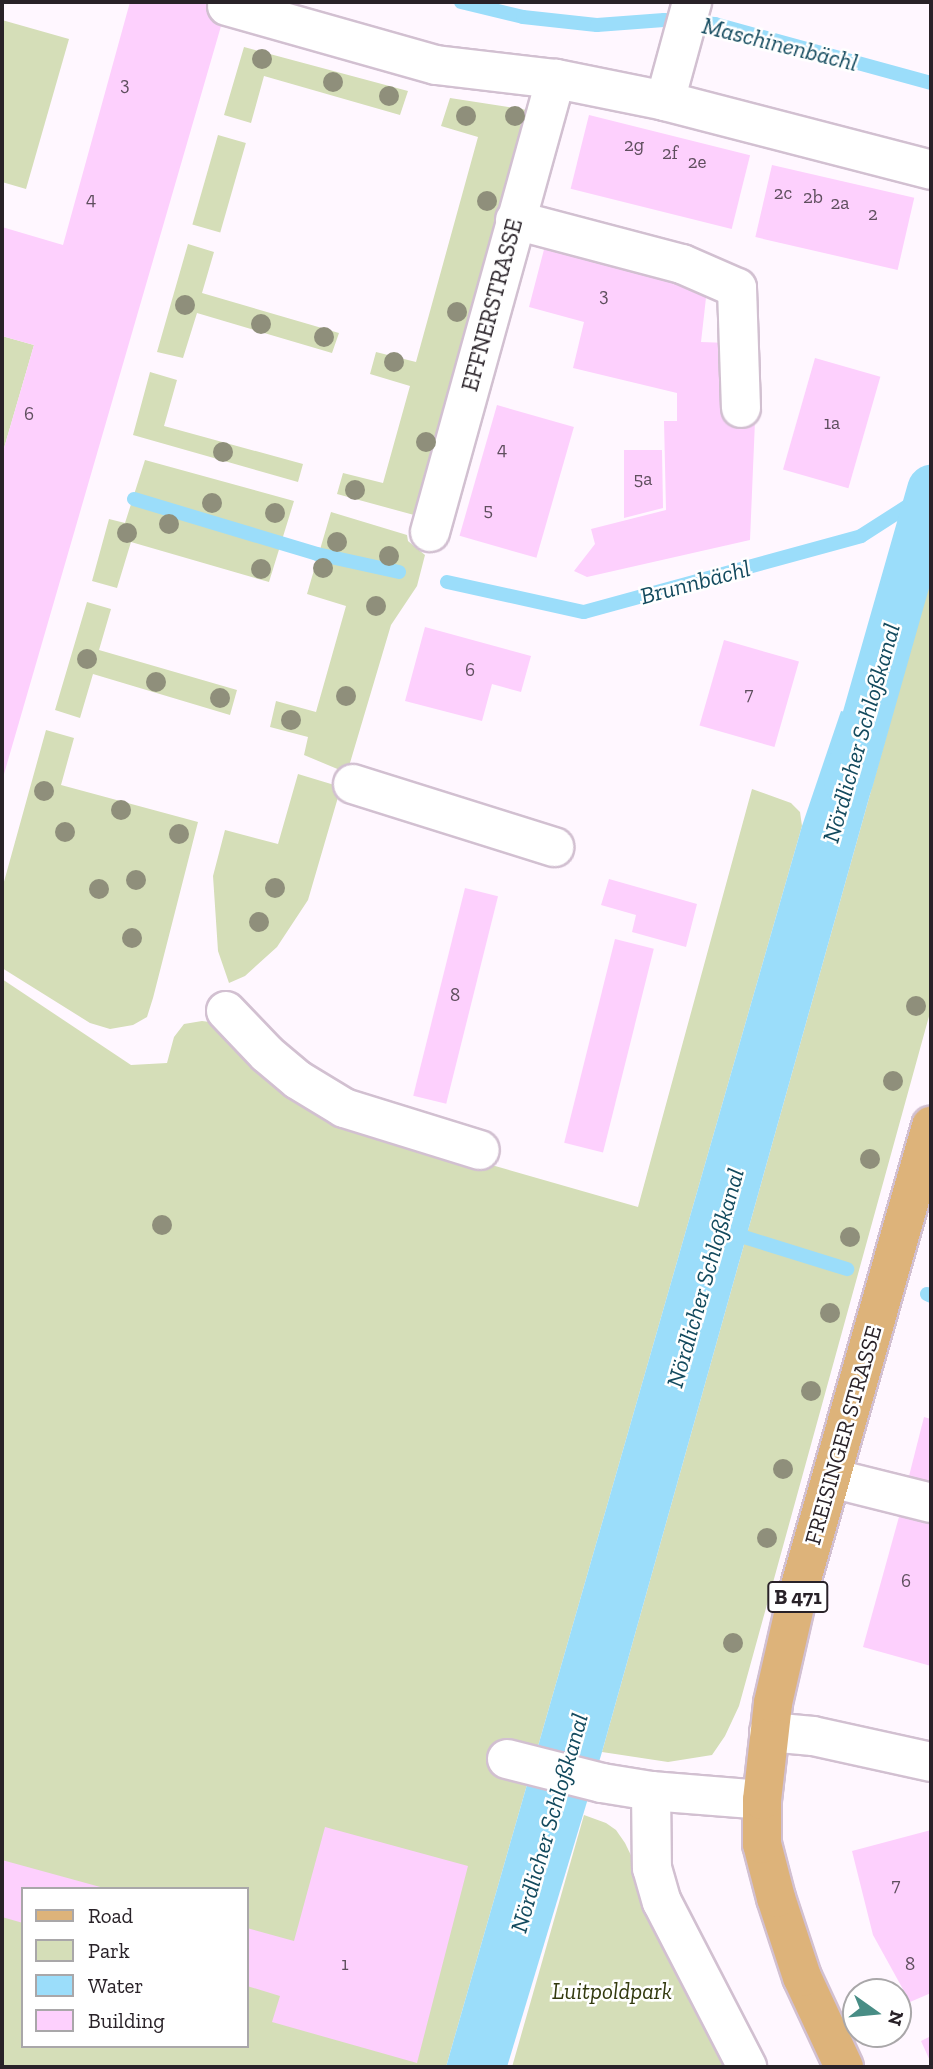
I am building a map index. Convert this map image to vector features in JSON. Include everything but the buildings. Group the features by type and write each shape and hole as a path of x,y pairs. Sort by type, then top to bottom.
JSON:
{"main road":[{"name":"FREISINGER STRASSE","path":"844,2067 802,1977 776,1898 762,1844 762,1800 769,1732 798,1594 931,1126"}],"street":[{"path":"666,102 692,2"},
{"path":"227,6 436,65 556,79 666,102 931,170"},
{"name":"EFFNERSTRASSE","path":"430,532 556,79"},
{"path":"515,220 682,264 737,288 741,408"},
{"path":"353,784 554,847"},
{"path":"226,1011 267,1054 298,1080 344,1108 481,1150"},
{"path":"831,1478 931,1503"},
{"path":"769,1732 813,1736 931,1762"},
{"path":"512,1760 602,1783 651,1791 762,1800"},
{"path":"651,1791 652,1868 662,1902 747,2067"}],"green space":[{"path":"2,20 69,39 26,189 2,182"},
{"path":"244,47 408,91 400,115 264,76 251,123 224,115"},
{"path":"450,98 527,110 414,515 337,494 343,473 383,483 410,386 370,374 376,352 416,362 478,137 441,126"},
{"path":"218,135 246,143 220,232 192,224"},
{"path":"188,244 214,252 202,293 339,333 332,353 197,313 183,358 157,352"},
{"path":"2,336 34,345 2,455"},
{"path":"150,372 177,380 164,426 303,464 298,482 133,435"},
{"path":"145,460 294,501 269,582 131,542 117,588 92,581 109,519 125,523"},
{"path":"931,505 931,1009 739,1706 725,1736 712,1755 668,1762 602,1752 890,723 866,716"},
{"path":"331,512 407,535 408,541 425,555 417,586 391,625 347,773 304,755 308,737 270,727 276,701 316,712 346,606 307,594"},
{"path":"87,602 111,609 99,650 237,690 230,715 93,674 80,718 55,710"},
{"path":"46,730 74,738 61,785 198,822 147,1017 133,1025 110,1029 90,1023 2,968 2,889"},
{"path":"298,774 341,787 308,900 277,947 245,976 229,983 218,951 213,876 225,830 278,844"},
{"path":"752,789 791,803 800,812 802,826 446,2067 2,2067 2,979 131,1065 167,1063 174,1037 184,1024 202,1021 218,1023 366,1129 638,1207"},
{"name":"Luitpoldpark","path":"584,1815 606,1823 616,1830 625,1843 734,2067 512,2067"}],"water":[{"path":"841,711 890,723 602,1752 507,2067 446,2067 802,826"}],"waterway":[{"name":"Maschinenbächl","path":"461,2 523,17 597,25 664,20 715,24 931,83"},
{"name":"Nördlicher Schloßkanal","path":"848,781 931,489"},
{"name":"Brunnbächl","path":"447,582 584,612 861,536 931,491"},
{"name":"Brunnbächl","path":"134,499 317,554 399,572"},
{"path":"728,1232 847,1269"},
{"path":"927,1294 931,1296"}]}
